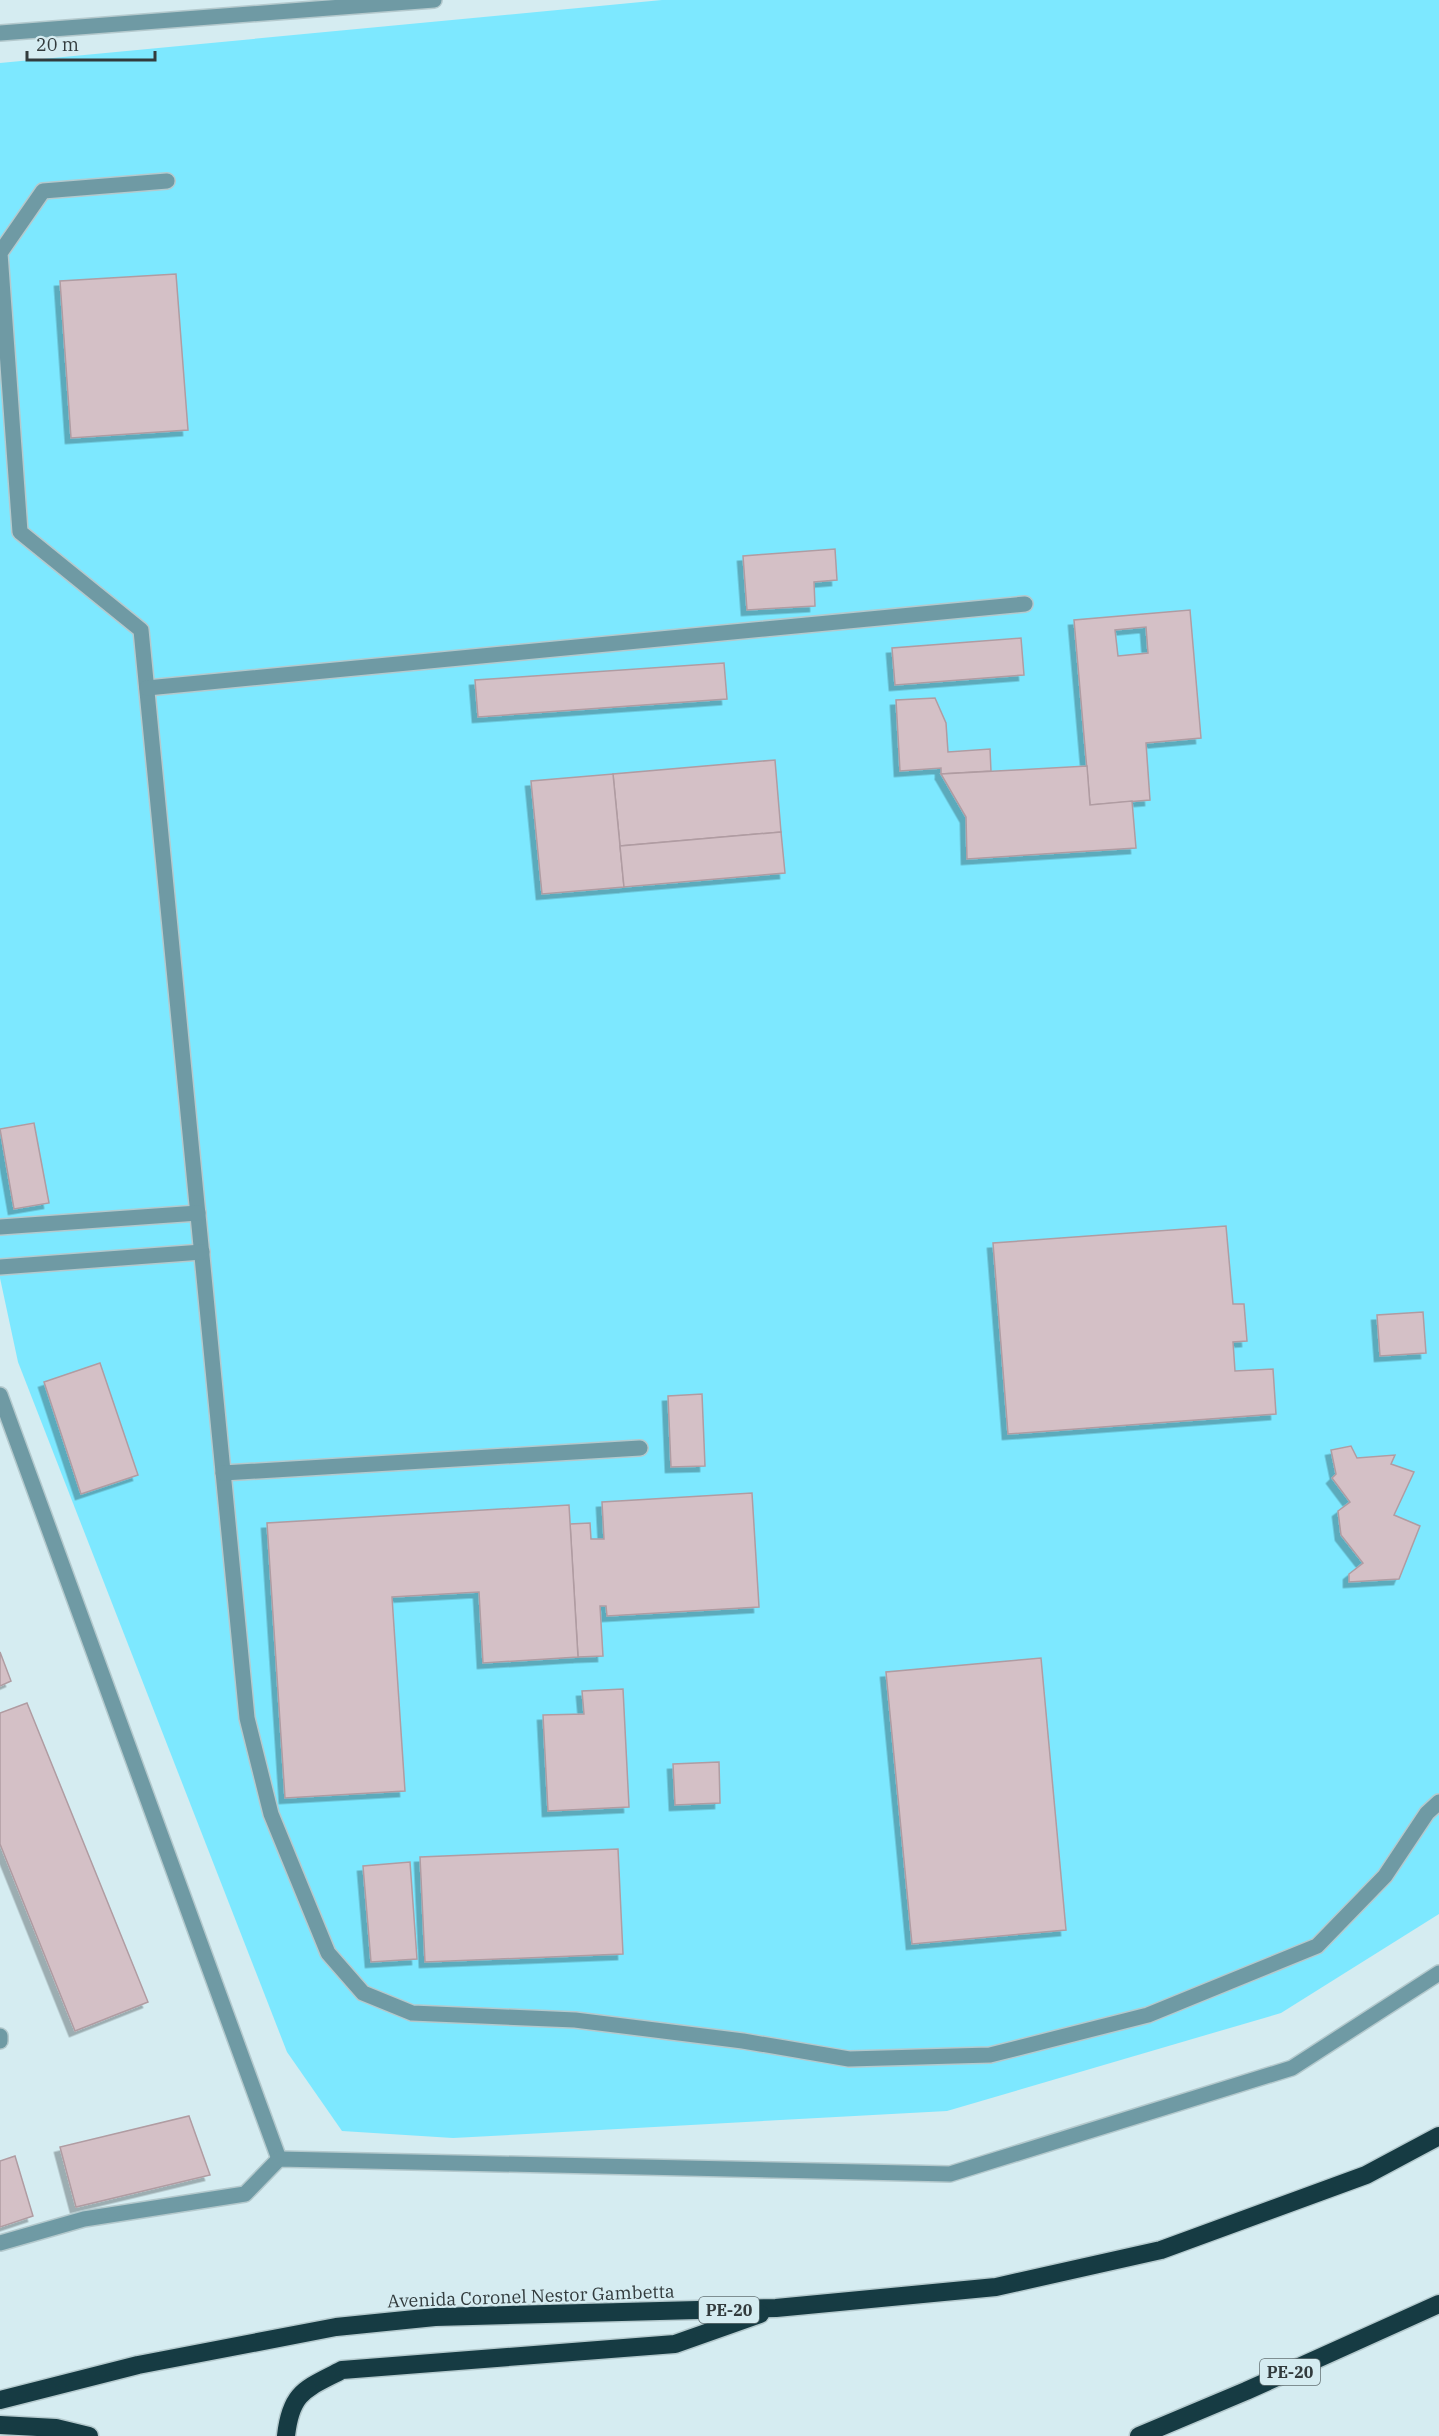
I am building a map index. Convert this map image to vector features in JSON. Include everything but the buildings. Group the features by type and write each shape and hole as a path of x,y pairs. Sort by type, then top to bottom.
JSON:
{"highway":[{"name":"Avenida Coronel Nestor Gambetta","path":"0,2400 138,2366 336,2326 435,2317 776,2308 996,2287 1150,2252 1366,2175 1439,2136"},
{"name":"PE-20","path":"1139,2436 1246,2391 1439,2304"},
{"path":"286,2436 288,2422 300,2393 342,2370 675,2344 776,2308"},
{"path":"0,2425 56,2428 89,2436"}],"lane":[{"path":"0,33 434,0"},
{"path":"167,181 43,191 0,253 20,532 141,630 247,1718 271,1814 328,1953 363,1993 412,2013 576,2020 743,2041 849,2059 990,2055 1148,2015 1317,1946 1385,1876 1427,1813 1439,1802"},
{"path":"147,688 1025,604"},
{"path":"0,1227 198,1212"},
{"path":"0,1267 202,1252"},
{"path":"0,1395 279,2158"},
{"path":"223,1473 640,1448"},
{"path":"0,2243 84,2219 245,2194 279,2158 950,2174 1292,2068 1439,1973"},
{"path":"0,2036 0,2042"}],"shaded area":[{"path":"662,0 1439,0 1439,1914 1281,2013 947,2111 453,2138 342,2131 287,2052 18,1362 0,1278 0,63"}]}
